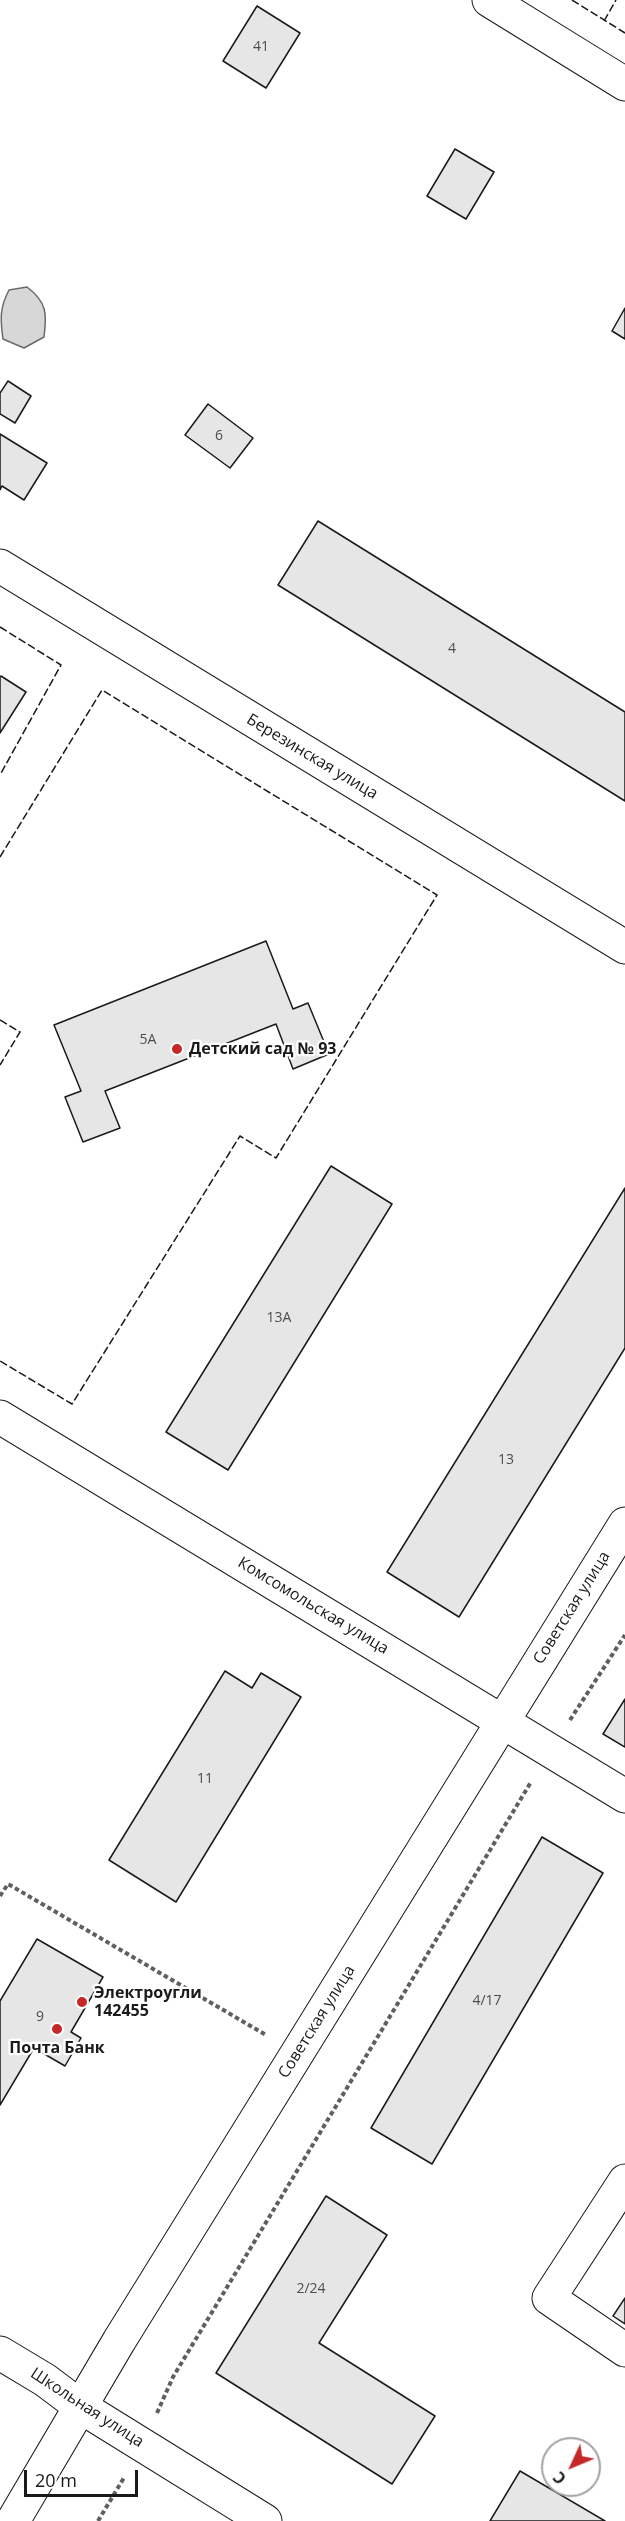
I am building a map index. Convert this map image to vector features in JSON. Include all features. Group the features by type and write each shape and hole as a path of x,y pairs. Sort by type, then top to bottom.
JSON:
{"street":[{"path":"489,0 625,84"},
{"name":"Березинская улица","path":"0,566 625,947"},
{"name":"Комсомольская улица","path":"0,1417 625,1796"},
{"name":"Советская улица","path":"13,2521 119,2340 625,1524"},
{"path":"625,2181 549,2298 625,2350"},
{"name":"Школьная улица","path":"0,2353 265,2521"}],"path":[{"path":"98,2521 143,2445 173,2377 550,1750 625,1635"},
{"path":"0,1896 8,1884 298,2053"}],"shaded area":[{"path":"27,287 42,303 45,322 44,337 24,348 3,339 1,319 2,307 9,290"}],"building":[{"path":"257,6 300,33 266,88 223,61"},
{"path":"455,149 494,172 466,219 427,196"},
{"path":"625,308 625,339 612,331"},
{"path":"8,381 31,396 15,423 0,414 0,393"},
{"path":"208,404 253,438 230,468 185,435"},
{"path":"0,434 47,463 24,500 2,486 0,490"},
{"path":"318,521 625,712 625,801 278,585"},
{"path":"0,677 26,692 0,733"},
{"path":"266,941 293,1009 308,1003 329,1054 293,1069 276,1024 105,1091 120,1128 83,1142 65,1097 81,1091 54,1025"},
{"path":"331,1166 392,1204 228,1470 166,1432"},
{"path":"625,1188 625,1348 459,1617 387,1572"},
{"path":"225,1671 252,1688 261,1673 301,1697 176,1902 109,1860"},
{"path":"625,1699 625,1747 603,1734"},
{"path":"542,1837 603,1873 432,2164 371,2128"},
{"path":"37,1939 103,1977 71,2032 81,2038 65,2066 34,2048 0,2105 0,2001"},
{"path":"326,2196 387,2235 319,2343 435,2416 392,2484 216,2373"},
{"path":"625,2298 625,2324 613,2316"},
{"path":"520,2471 541,2483 541,2497 564,2497 605,2521 490,2521"}],"fence":[{"path":"572,0 625,33"},
{"path":"604,21 616,0"},
{"path":"0,627 61,665 0,775"},
{"path":"0,857 102,690 437,895 276,1158 240,1136 72,1404 0,1361"},
{"path":"0,1020 20,1032 0,1065"}],"place":[{"name":"Детский сад № 93","path":"177,1049"},
{"name":"Электроугли 142455","path":"82,2002"},
{"name":"Почта Банк","path":"57,2029"}]}
